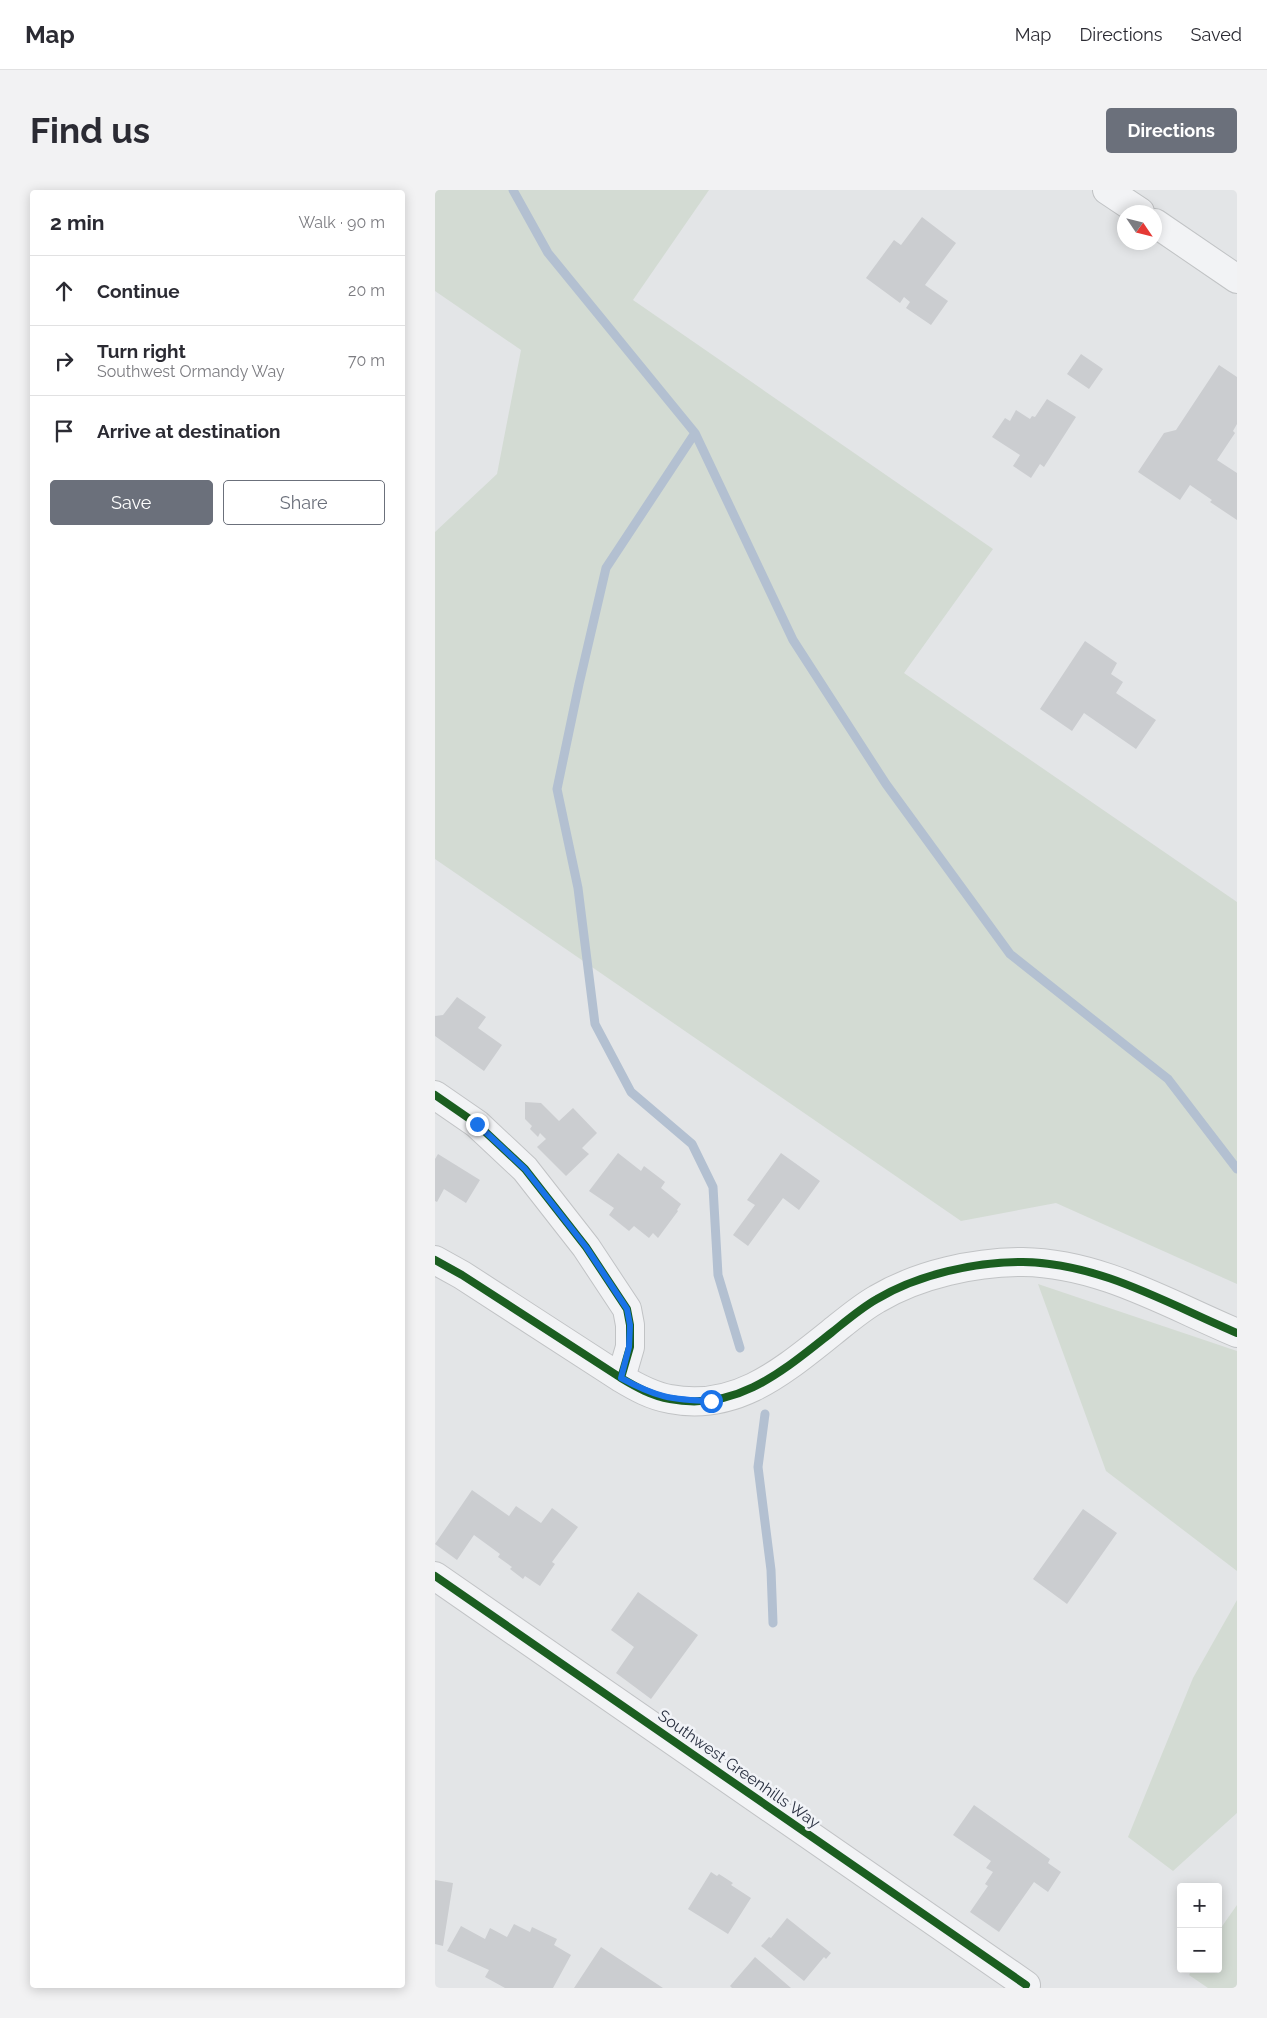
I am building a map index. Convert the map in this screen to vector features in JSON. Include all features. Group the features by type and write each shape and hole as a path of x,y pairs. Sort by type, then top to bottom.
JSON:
{"street":[{"path":"1107,190 1130,205"},
{"path":"1162,227 1237,279"},
{"path":"435,1095 477,1124 525,1169 586,1247 627,1309 630,1325 629,1347 621,1378"},
{"path":"435,1260 462,1275 621,1378 639,1388 670,1399 711,1401 727,1398 748,1390 792,1364 877,1299 905,1285 932,1275 963,1268 1021,1262 1049,1264 1095,1273 1130,1286 1237,1333"},
{"name":"Southwest Greenhills Way","path":"435,1576 813,1836 1026,1986"}],"shaded area":[{"path":"435,190 709,190 633,300 993,549 904,673 1237,902 1237,1284 1056,1203 961,1221 435,859 435,532 497,474 521,350 435,291"},
{"path":"1038,1284 1237,1351 1237,1571 1106,1471"},
{"path":"1237,1600 1237,1813 1173,1871 1128,1837 1193,1678"},
{"path":"1237,1905 1237,1988 1208,1988 1189,1975 1190,1973 1222,1973 1222,1926"}],"building":[{"path":"922,217 956,243 925,285 948,301 931,325 906,308 910,302 904,297 900,303 866,278 894,240 901,245"},
{"path":"1081,354 1103,369 1089,389 1067,374"},
{"path":"1219,365 1237,377 1237,424 1233,431 1235,433 1217,460 1237,473 1237,520 1210,502 1212,500 1190,485 1180,500 1138,472 1164,433 1176,430"},
{"path":"1047,399 1076,417 1044,467 1040,464 1031,478 1013,466 1020,455 992,437 1005,418 1010,421 1016,410 1030,419 1032,416 1035,417"},
{"path":"1085,641 1117,663 1111,674 1123,682 1116,693 1156,720 1136,749 1084,713 1072,731 1040,709"},
{"path":"457,997 486,1017 478,1028 502,1045 484,1071 435,1036 435,1016 443,1015"},
{"path":"525,1102 541,1103 559,1121 573,1108 597,1133 582,1148 589,1154 566,1176 537,1147 546,1139 540,1133 538,1137 530,1129 532,1126 525,1119"},
{"path":"618,1153 641,1171 644,1166 665,1182 661,1188 681,1204 658,1238 653,1233 649,1238 634,1226 629,1231 609,1215 614,1208 589,1191"},
{"path":"781,1153 820,1181 799,1210 783,1198 748,1246 733,1235 755,1205 747,1200"},
{"path":"438,1154 480,1180 466,1203 444,1189 437,1202 435,1201 435,1159"},
{"path":"472,1490 509,1516 516,1506 541,1523 552,1508 578,1527 552,1562 555,1564 540,1586 525,1576 523,1579 510,1569 512,1567 498,1557 500,1554 474,1535 457,1560 435,1544"},
{"path":"1083,1509 1117,1533 1067,1604 1033,1579"},
{"path":"638,1592 698,1635 651,1699 616,1673 634,1647 611,1630"},
{"path":"974,1805 1050,1859 1048,1863 1061,1872 1048,1892 1034,1882 999,1932 970,1912 988,1886 985,1884 993,1872 986,1868 991,1861 953,1835"},
{"path":"711,1872 717,1876 719,1874 733,1883 731,1885 751,1898 728,1934 688,1909"},
{"path":"435,1880 453,1883 443,1946 435,1944"},
{"path":"787,1918 831,1953 826,1959 824,1957 804,1981 761,1946 769,1937 771,1938"},
{"path":"514,1924 530,1932 532,1927 557,1939 554,1945 571,1955 553,1988 505,1988 485,1977 489,1970 447,1951 461,1926 485,1939 490,1928 507,1937"},
{"path":"601,1947 663,1988 574,1988"},
{"path":"755,1957 791,1988 732,1988 730,1986"}],"waterway":[{"path":"513,190 548,253 695,433 793,640 886,784 1010,954 1168,1079 1237,1169"},
{"path":"695,433 606,568 557,789 578,888 595,1024 631,1092 692,1144 713,1187 718,1275 740,1348"},
{"path":"765,1414 758,1467 771,1570 773,1623"}],"cycle path":[{"path":"435,1095 477,1124 525,1169 586,1247 627,1309 630,1325 630,1347 621,1378"},
{"path":"435,1260 462,1275 632,1385 670,1399 716,1400 737,1394 776,1374 865,1306 893,1290 929,1276 986,1264 1023,1262 1079,1269 1133,1287 1237,1333"},
{"path":"435,1576 1026,1985"}],"route":[{"path":"477,1124 525,1169 586,1247 627,1309 630,1325 629,1347 621,1378 652,1394 670,1399 711,1401"}]}
